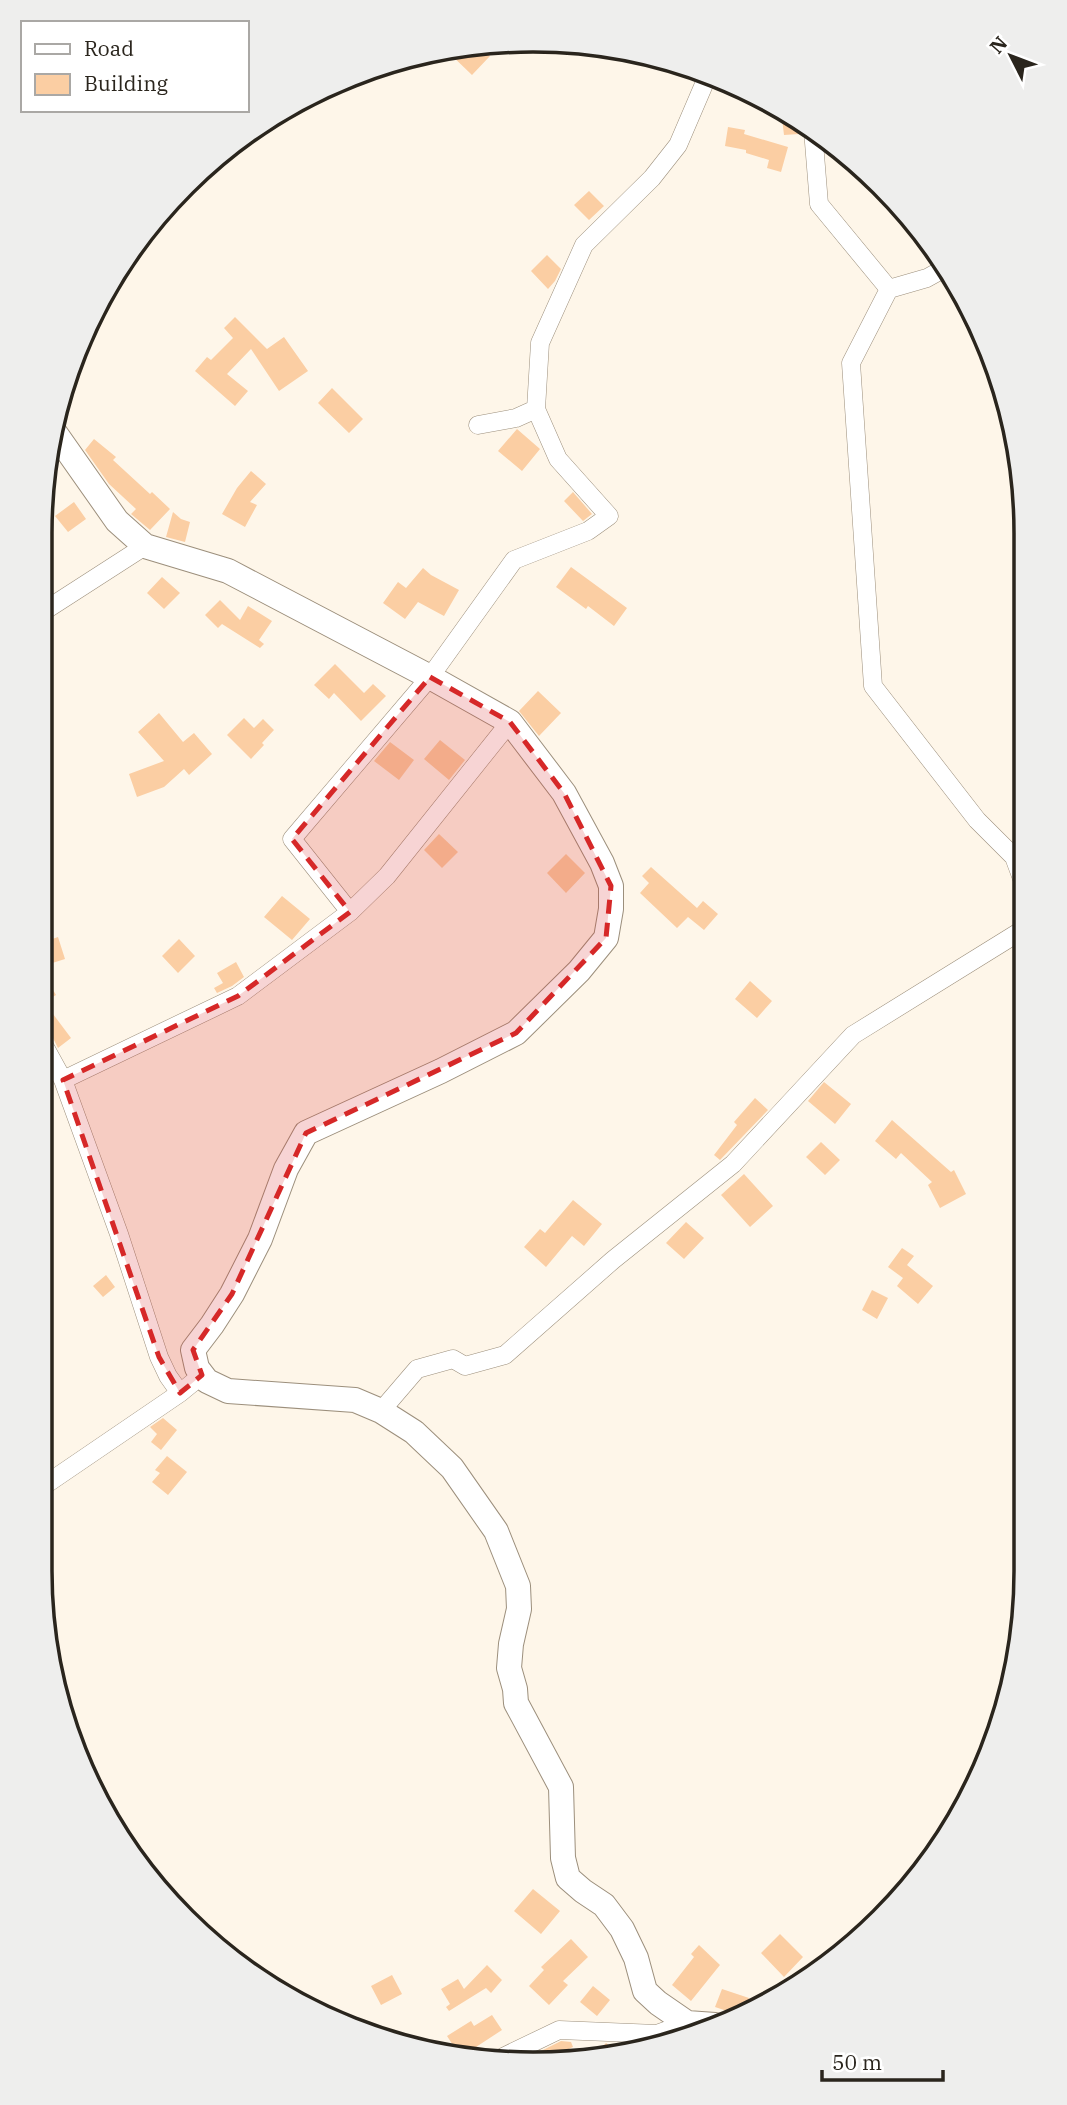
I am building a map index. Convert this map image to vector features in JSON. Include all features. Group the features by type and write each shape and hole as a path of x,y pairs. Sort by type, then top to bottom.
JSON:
{"main road":[{"path":"62,442 117,521 145,546 228,571 510,722 564,793 602,863 611,886 611,909 606,938 579,971 516,1033 306,1133 286,1169 260,1238 237,1283 194,1350 197,1368 202,1375 207,1381 228,1391 355,1400 381,1411 415,1432 452,1468 496,1531 518,1586 519,1609 509,1668 516,1703 561,1787 563,1858 568,1878 604,1905 622,1929 636,1958 645,1991 687,2023 697,2024"}],"street":[{"path":"350,912 292,839 430,677 514,560 588,531 609,516 558,459 536,409 540,344 584,245 652,178 678,145 704,84"},
{"path":"814,143 819,204 889,289"},
{"path":"937,272 889,289 851,363 873,686 977,820 1014,857"},
{"path":"478,425 516,418 536,409"},
{"path":"52,606 145,546"},
{"path":"63,1080 238,996 350,912 387,876 510,722"},
{"path":"381,1411 418,1369 453,1359 465,1366 505,1355 613,1260 733,1164 853,1035 1014,935"},
{"path":"52,1060 63,1080 119,1234 159,1357 180,1392"},
{"path":"52,1480 202,1375"},
{"path":"515,2051 559,2030 657,2034 687,2023"}],"highlighted area":[{"path":"430,677 510,722 564,793 611,886 606,938 516,1033 306,1133 232,1294 193,1350 202,1375 180,1393 159,1357 63,1080 238,996 350,912 292,839"}],"building":[{"path":"489,55 490,56 472,75 456,59"},
{"path":"782,122 799,133 799,134 784,135"},
{"path":"728,127 745,130 744,134 788,147 781,172 767,168 769,160 746,153 746,150 725,146"},
{"path":"589,191 604,206 589,220 574,205"},
{"path":"547,255 561,269 548,289 531,271"},
{"path":"235,317 267,349 284,337 308,371 279,391 251,349 227,374 248,391 235,406 195,371 207,357 211,360 233,338 224,328"},
{"path":"332,388 363,419 349,433 318,403"},
{"path":"517,429 540,449 522,471 498,451"},
{"path":"94,439 116,457 113,460 170,509 150,530 131,514 136,509 109,484 85,450"},
{"path":"251,471 266,484 250,502 257,505 245,527 222,514 237,488"},
{"path":"573,492 592,514 583,521 564,501"},
{"path":"74,502 86,519 68,532 55,516"},
{"path":"173,512 190,522 185,542 166,537"},
{"path":"571,567 627,608 614,626 556,587"},
{"path":"423,568 459,590 444,616 418,602 405,619 383,603 398,582 406,588"},
{"path":"162,577 180,593 164,609 147,593"},
{"path":"220,600 240,620 248,606 272,621 259,640 264,644 260,648 222,624 218,628 205,615"},
{"path":"335,664 364,693 373,684 386,696 361,721 334,693 329,699 314,685"},
{"path":"538,691 561,713 539,736 519,711"},
{"path":"159,713 183,742 194,733 212,754 189,775 184,769 164,787 137,797 129,774 164,761 138,732"},
{"path":"244,718 254,728 263,719 274,730 251,759 227,735"},
{"path":"440,740 465,760 449,780 424,759"},
{"path":"390,742 414,760 399,780 374,761"},
{"path":"439,834 458,852 442,868 424,850"},
{"path":"566,854 585,873 566,893 547,873"},
{"path":"651,867 697,908 703,901 718,914 704,930 688,917 677,928 640,893 649,883 642,876"},
{"path":"282,896 310,919 292,940 264,917"},
{"path":"58,937 65,959 52,963 52,939"},
{"path":"179,939 195,956 178,973 162,956"},
{"path":"236,962 244,977 217,993 214,988 223,983 217,973"},
{"path":"750,981 772,1001 757,1018 735,999"},
{"path":"52,1013 71,1038 58,1048 52,1036"},
{"path":"824,1082 851,1104 835,1124 808,1101"},
{"path":"755,1098 768,1110 720,1160 714,1155 737,1125 734,1122"},
{"path":"892,1120 951,1172 954,1170 966,1194 940,1208 928,1185 932,1182 901,1153 896,1159 875,1141"},
{"path":"821,1142 840,1160 825,1175 806,1157"},
{"path":"744,1174 773,1206 750,1227 721,1195"},
{"path":"573,1200 602,1224 584,1246 572,1236 546,1267 524,1247 540,1229 545,1233"},
{"path":"686,1222 704,1238 684,1259 666,1243"},
{"path":"902,1248 914,1256 907,1265 933,1286 918,1304 897,1286 903,1278 888,1267"},
{"path":"106,1275 115,1287 103,1297 93,1286"},
{"path":"872,1290 888,1298 877,1319 862,1310"},
{"path":"163,1418 177,1430 161,1450 151,1442 157,1434 150,1427"},
{"path":"167,1456 187,1472 168,1495 152,1482 160,1473 155,1470"},
{"path":"533,1889 560,1911 541,1934 514,1911"},
{"path":"780,1934 803,1957 784,1977 761,1953"},
{"path":"571,1939 588,1957 563,1981 568,1985 549,2005 529,1986 544,1970 541,1967"},
{"path":"699,1945 720,1965 691,2001 672,1985 694,1957 691,1954"},
{"path":"487,1965 502,1980 491,1993 486,1988 449,2011 446,2007 450,2004 441,1989 458,1979 464,1989"},
{"path":"392,1975 402,1994 381,2005 371,1986"},
{"path":"593,1986 610,2000 597,2016 580,2002"},
{"path":"722,1989 749,1998 747,2002 728,2011 715,2007"},
{"path":"492,2015 502,2030 476,2047 478,2049 453,2045 447,2036 471,2021 474,2026"},
{"path":"561,2041 571,2042 573,2047 564,2051 539,2052"}]}
